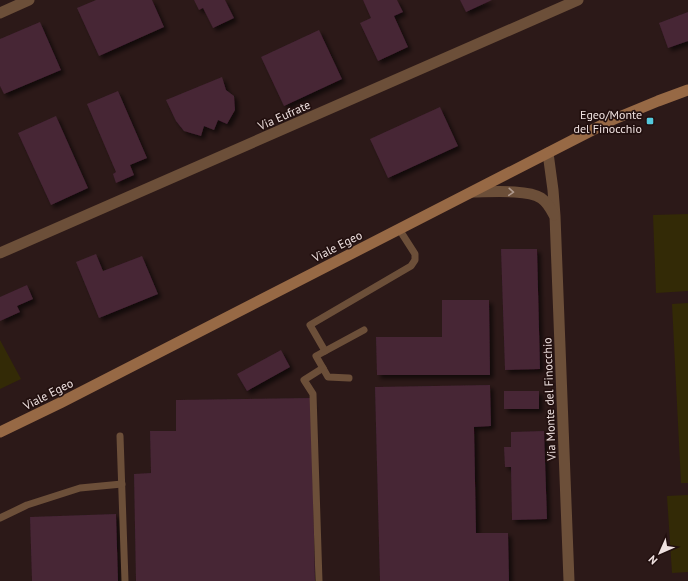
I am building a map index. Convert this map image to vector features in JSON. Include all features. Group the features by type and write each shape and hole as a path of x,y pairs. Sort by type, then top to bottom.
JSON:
{"main road":[{"name":"Viale Egeo","path":"0,432 605,123 658,100 688,90"}],"street":[{"path":"0,13 29,0"},
{"name":"Via Eufrate","path":"0,254 578,0"},
{"name":"Via Monte del Finocchio","path":"548,153 554,190 568,581"},
{"path":"472,192 511,192 534,195 540,197 548,205 555,216"}],"lane":[{"path":"325,351 310,325 411,266 415,260 415,254 399,229"},
{"path":"348,378 328,377 316,356 364,330"},
{"path":"319,581 313,394 304,380 323,368"},
{"path":"120,436 125,581"},
{"path":"0,518 27,505 80,488 122,484"}],"shaded area":[{"path":"688,214 688,291 656,293 653,215"},
{"path":"688,303 688,483 681,483 672,304"},
{"path":"0,340 21,379 0,389"},
{"path":"688,495 688,572 672,573 667,496"}],"building":[{"path":"96,0 152,0 164,27 99,56 77,8"},
{"path":"194,0 225,0 234,18 213,28 203,8 199,10"},
{"path":"363,0 397,0 403,12 394,16 408,47 378,61 360,23 371,18"},
{"path":"460,0 492,0 466,12"},
{"path":"688,12 688,41 668,48 659,23"},
{"path":"40,22 61,70 4,94 0,86 0,39"},
{"path":"319,30 342,79 284,106 261,57"},
{"path":"222,77 226,90 234,96 235,110 227,124 218,120 214,130 204,126 201,136 184,131 176,121 166,100"},
{"path":"118,91 147,158 130,165 134,175 116,183 113,174 116,172 87,104"},
{"path":"440,107 458,146 388,178 370,139"},
{"path":"56,116 88,188 51,205 18,133"},
{"path":"501,249 537,249 540,369 505,370"},
{"path":"96,254 103,271 142,256 158,294 99,318 76,262"},
{"path":"27,285 33,299 17,306 20,312 0,321 0,297"},
{"path":"442,300 489,300 490,375 377,375 376,337 442,337"},
{"path":"281,350 290,367 247,391 237,374"},
{"path":"490,385 491,426 474,427 476,533 508,533 509,581 380,581 375,387"},
{"path":"504,391 539,391 539,409 504,409"},
{"path":"311,398 315,581 136,581 134,474 151,473 150,431 176,431 176,400"},
{"path":"544,431 547,519 512,520 511,467 505,467 504,447 511,447 511,432"},
{"path":"116,514 118,581 32,581 30,517"}],"place":[{"name":"Egeo/Monte del Finocchio","path":"650,121"}]}
